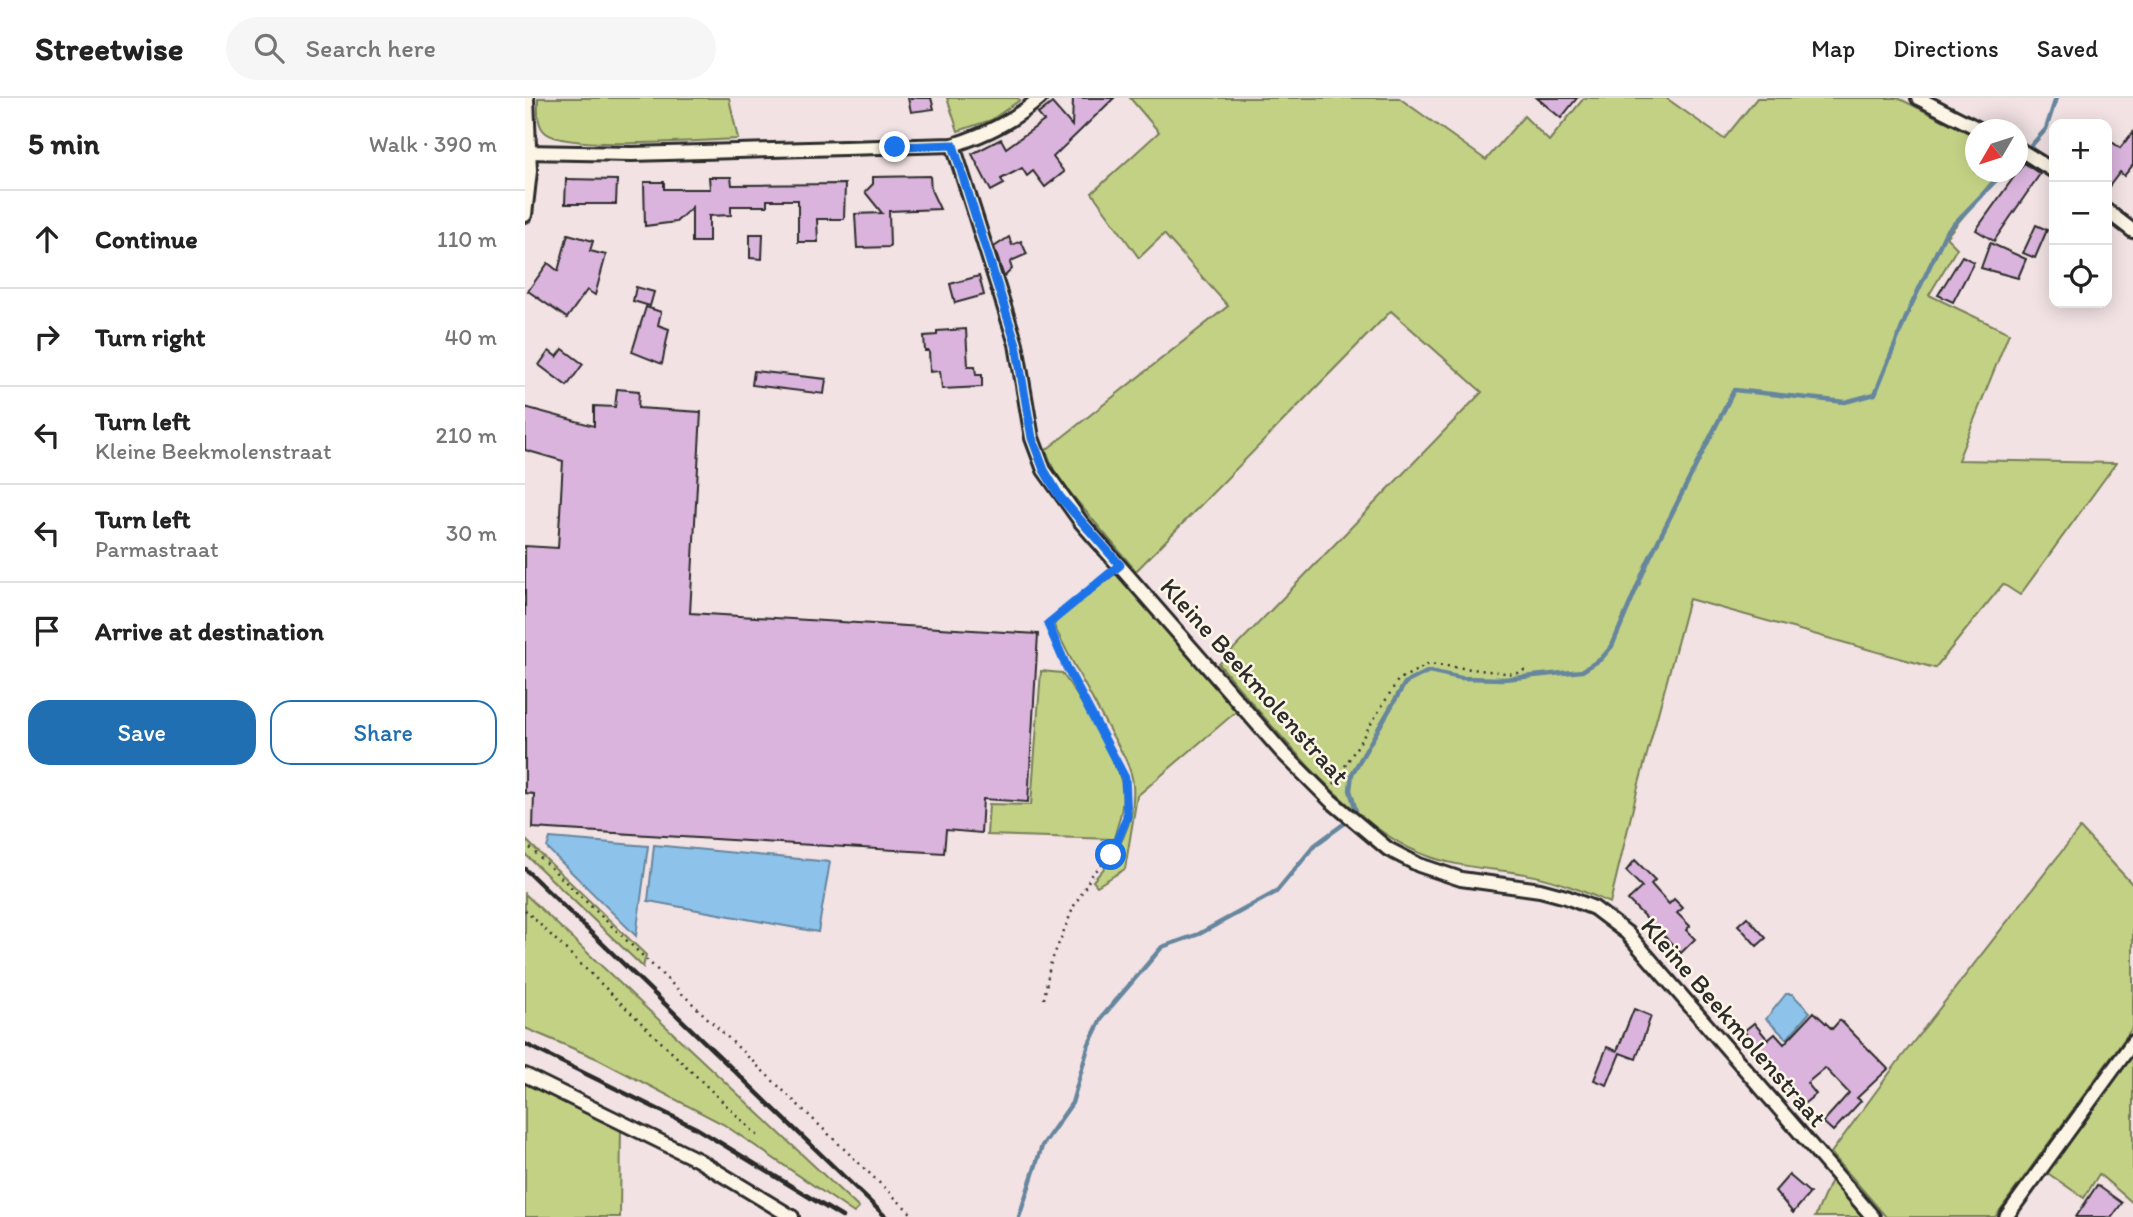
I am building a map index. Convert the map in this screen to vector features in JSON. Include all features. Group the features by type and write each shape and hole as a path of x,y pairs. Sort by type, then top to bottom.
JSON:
{"street":[{"path":"525,215 527,98"},
{"path":"527,152 632,154 953,145 984,135 1013,120 1040,98"},
{"path":"1918,98 1965,122"},
{"name":"Kleine Beekmolenstraat","path":"953,145 1016,344 1032,438 1044,470 1060,497 1282,752 1326,796 1388,849 1419,865 1461,878 1566,897 1594,908 1627,933 1873,1217"},
{"path":"2028,154 2049,168"},
{"path":"2112,215 2133,231"},
{"path":"2006,1217 2133,1042"},
{"path":"525,1075 698,1160 792,1217"}],"path":[{"path":"1044,999 1050,965 1074,906 1093,874 1111,855 1127,817 1125,778 1067,668 1048,624 1120,565"},
{"path":"1326,796 1398,680 1429,664 1514,674 1527,669"},
{"path":"525,844 915,1217"},
{"path":"525,910 758,1136"}],"green space":[{"path":"538,98 729,98 738,139 607,143 559,138 543,130 538,117"},
{"path":"947,98 1020,100 991,120 958,131"},
{"path":"1130,98 1399,98 1486,160 1524,116 1549,141 1584,98 1666,98 1724,139 1757,98 1898,98 1965,131 1965,182 1992,182 1946,237 1957,248 1929,295 2009,333 1958,460 2116,463 2020,595 2003,584 1935,668 1689,599 1610,903 1545,878 1434,858 1394,839 1339,796 1286,742 1219,664 1482,392 1391,311 1136,571 1056,476 1046,450 1228,306 1164,234 1139,258 1092,193 1159,132"},
{"path":"1120,574 1237,711 1137,796 1125,869 1097,886 1093,881 1117,849 1128,825 1133,799 1132,777 1123,754 1054,626 1056,619 1113,575"},
{"path":"1041,671 1062,673 1088,713 1115,763 1123,796 1114,839 987,835 989,804 1031,805"},
{"path":"2080,828 2133,885 2133,1027 1995,1217 1886,1217 1831,1153 1897,1063"},
{"path":"525,839 646,955 643,967 525,854"},
{"path":"525,894 859,1208 854,1213 723,1124 598,1059 525,1028"},
{"path":"2133,1050 2133,1203 2099,1174 2084,1198 2046,1172"},
{"path":"525,1079 621,1122 620,1217 525,1217"},
{"path":"1833,1175 1869,1217 1815,1217"}],"water":[{"path":"550,838 648,846 636,936 547,848"},
{"path":"654,845 830,862 818,932 648,901"},
{"path":"1786,994 1792,994 1810,1012 1787,1039 1766,1019"}],"building":[{"path":"908,98 931,98 934,109 911,112"},
{"path":"1073,98 1114,98 1053,157 1064,172 1045,187 1033,171 1027,176 1022,168 1001,179 1004,184 991,191 972,154 1001,139 1006,148 1044,121 1038,114 1052,103 1072,126"},
{"path":"1537,98 1577,98 1561,118"},
{"path":"2133,132 2133,165 2124,176 2120,172 2112,182 2112,142 2120,148"},
{"path":"2028,166 2040,174 1994,241 1976,230 2010,182 2028,182"},
{"path":"930,176 931,190 940,209 889,211 890,247 857,248 855,214 882,213 865,192 873,184 873,177"},
{"path":"709,177 731,177 732,185 845,184 844,219 817,219 818,242 798,242 798,200 767,200 767,206 731,206 731,215 709,216 709,242 692,242 692,207 676,222 645,226 644,182 664,182 664,189 710,189"},
{"path":"566,179 617,180 616,204 565,204"},
{"path":"2036,225 2047,230 2035,258 2023,253"},
{"path":"568,234 593,241 590,251 606,255 595,295 587,290 567,318 528,291 548,263 558,271"},
{"path":"750,234 763,234 762,259 750,258"},
{"path":"1009,237 1012,245 1021,241 1027,254 1010,263 1012,269 1004,277 994,247"},
{"path":"1990,243 2026,259 2018,278 1981,268"},
{"path":"1962,256 1974,262 1953,302 1938,295"},
{"path":"979,276 984,295 955,303 950,284"},
{"path":"636,287 654,292 650,306 633,301"},
{"path":"646,307 661,312 658,325 669,329 662,364 632,352"},
{"path":"966,329 968,366 975,366 976,375 982,375 982,387 942,389 940,371 930,372 929,351 925,351 924,336 937,335 937,331"},
{"path":"563,349 583,364 567,386 539,365 549,351 557,357"},
{"path":"754,371 826,379 824,394 752,385"},
{"path":"617,389 639,391 638,408 701,412 690,613 1038,634 1028,802 983,799 981,833 946,830 944,853 533,828 534,794 525,793 525,546 558,548 563,461 525,450 525,407 594,426 594,406 615,407"},
{"path":"1635,860 1655,880 1651,884 1669,904 1674,899 1683,908 1677,913 1690,926 1686,930 1695,939 1681,953 1628,900 1642,887 1626,871"},
{"path":"1747,917 1766,938 1757,946 1738,925"},
{"path":"1634,1009 1651,1016 1636,1059 1620,1053 1607,1085 1594,1080 1607,1047 1617,1051"},
{"path":"1814,1012 1832,1029 1840,1020 1888,1069 1857,1098 1861,1101 1833,1131 1823,1122 1849,1093 1825,1068 1807,1083 1816,1094 1801,1106 1744,1031 1754,1023 1768,1040 1775,1034 1784,1044"},
{"path":"1789,1175 1810,1193 1793,1213 1775,1191"},
{"path":"2097,1185 2122,1203 2112,1217 2076,1217"}],"waterway":[{"path":"2030,147 2046,129 2056,98"},
{"path":"1356,811 1350,790 1352,774 1405,683 1429,671 1461,678 1504,679 1582,671 1601,659 1612,646 1648,561 1734,390 1845,402 1875,394 1909,310 1946,232 1994,182"},
{"path":"1019,1217 1042,1146 1072,1103 1089,1044 1102,1017 1162,947 1199,934 1276,892 1315,845 1345,823"}],"railway":[{"path":"525,869 886,1217"},
{"path":"525,1044 696,1128 842,1217"}],"route":[{"path":"895,147 953,145 1016,344 1032,438 1044,470 1060,497 1120,565 1048,624 1067,668 1125,778 1127,817 1111,855"}]}
